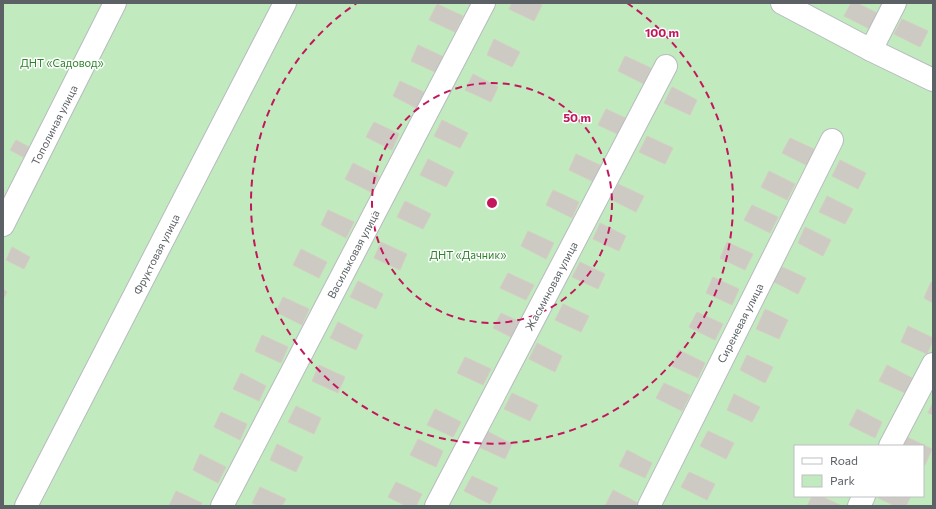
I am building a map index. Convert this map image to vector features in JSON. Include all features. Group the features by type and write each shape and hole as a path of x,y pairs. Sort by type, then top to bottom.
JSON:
{"street":[{"name":"Тополиная улица","path":"3,225 115,3"},
{"name":"Фруктовая улица","path":"26,506 285,3"},
{"name":"Васильковая улица","path":"222,506 484,3"},
{"path":"782,3 871,50 933,80"},
{"path":"871,50 895,3"},
{"name":"Жасминовая улица","path":"436,506 666,66"},
{"name":"Сиреневая улица","path":"649,506 832,140"},
{"path":"891,445 933,364"},
{"path":"859,506 864,497"}],"green space":[{"name":"ДНТ «Дачник»","path":"3,3 933,3 933,506 3,506"}],"building":[{"path":"512,3 537,3 542,5 534,21 509,9"},
{"path":"851,3 857,3 877,13 870,29 844,16"},
{"path":"437,4 463,16 455,32 429,20"},
{"path":"902,19 928,31 920,47 894,34"},
{"path":"494,39 520,52 512,67 487,55"},
{"path":"418,45 444,57 437,73 411,61"},
{"path":"625,56 651,68 644,84 618,71"},
{"path":"473,74 498,87 491,102 465,90"},
{"path":"400,81 426,93 418,109 393,96"},
{"path":"672,87 697,100 690,115 664,103"},
{"path":"606,109 632,121 624,137 598,125"},
{"path":"442,120 468,133 460,148 434,136"},
{"path":"374,122 399,134 392,150 366,137"},
{"path":"647,136 673,148 665,164 639,152"},
{"path":"790,138 816,150 808,166 782,153"},
{"path":"16,140 31,148 25,158 10,150"},
{"path":"576,154 602,166 594,182 569,170"},
{"path":"428,159 454,172 446,187 420,175"},
{"path":"840,160 866,173 858,189 832,176"},
{"path":"353,163 379,176 371,192 345,179"},
{"path":"769,171 795,184 787,200 761,187"},
{"path":"618,184 644,196 636,212 610,199"},
{"path":"553,190 579,202 572,218 546,205"},
{"path":"827,196 853,209 845,224 819,212"},
{"path":"405,201 431,214 423,229 397,217"},
{"path":"752,205 778,217 770,233 744,220"},
{"path":"328,210 354,222 346,238 321,225"},
{"path":"600,223 626,236 619,251 593,239"},
{"path":"805,227 831,240 823,256 798,243"},
{"path":"528,231 554,243 546,259 521,246"},
{"path":"381,242 407,254 400,270 374,258"},
{"path":"727,242 753,254 745,270 720,258"},
{"path":"12,247 30,257 24,269 6,260"},
{"path":"301,249 327,262 319,278 293,265"},
{"path":"580,262 605,274 598,289 572,277"},
{"path":"780,266 806,278 798,294 772,281"},
{"path":"508,273 534,285 526,300 500,288"},
{"path":"713,277 739,289 732,305 706,293"},
{"path":"358,281 383,294 376,309 350,297"},
{"path":"931,282 933,283 933,303 924,298"},
{"path":"3,289 7,292 3,299"},
{"path":"283,297 309,309 302,325 276,312"},
{"path":"563,304 589,316 581,332 555,320"},
{"path":"765,309 788,320 779,339 756,329"},
{"path":"697,312 723,324 715,340 689,327"},
{"path":"501,313 527,325 519,341 493,328"},
{"path":"338,322 363,335 356,350 330,338"},
{"path":"908,326 933,338 927,354 901,342"},
{"path":"262,335 288,347 281,363 255,351"},
{"path":"537,343 562,356 555,372 529,359"},
{"path":"679,350 705,363 698,378 672,366"},
{"path":"747,355 773,367 765,383 740,370"},
{"path":"465,357 491,369 483,385 457,373"},
{"path":"319,365 345,377 338,393 312,381"},
{"path":"887,365 912,378 905,393 879,381"},
{"path":"241,373 266,386 259,401 233,389"},
{"path":"664,383 690,395 682,411 656,398"},
{"path":"512,393 538,405 530,421 504,409"},
{"path":"734,394 760,407 752,422 727,410"},
{"path":"933,402 933,415 928,413"},
{"path":"296,406 321,418 314,434 288,422"},
{"path":"435,409 461,422 453,437 427,425"},
{"path":"857,409 882,422 875,438 849,425"},
{"path":"221,412 247,424 240,440 214,427"},
{"path":"487,431 512,444 505,459 479,447"},
{"path":"708,431 734,443 726,459 700,446"},
{"path":"907,437 924,445 903,445"},
{"path":"418,439 443,451 436,467 410,455"},
{"path":"277,444 303,457 296,472 270,460"},
{"path":"924,445 932,449 924,464"},
{"path":"627,450 652,463 645,478 619,466"},
{"path":"200,454 226,467 218,483 193,470"},
{"path":"689,472 715,484 707,500 681,487"},
{"path":"472,476 498,488 490,504 464,491"},
{"path":"396,482 422,494 416,506 406,506 388,497"},
{"path":"260,487 286,499 282,506 259,506 252,503"},
{"path":"613,490 638,503 637,506 605,506"},
{"path":"176,491 202,503 200,506 169,506"},
{"path":"812,497 823,497 840,505 839,506 807,506"},
{"path":"910,497 906,506 895,506 878,498"}],"park label":[{"name":"ДНТ «Садовод»","path":"62,62"}]}
